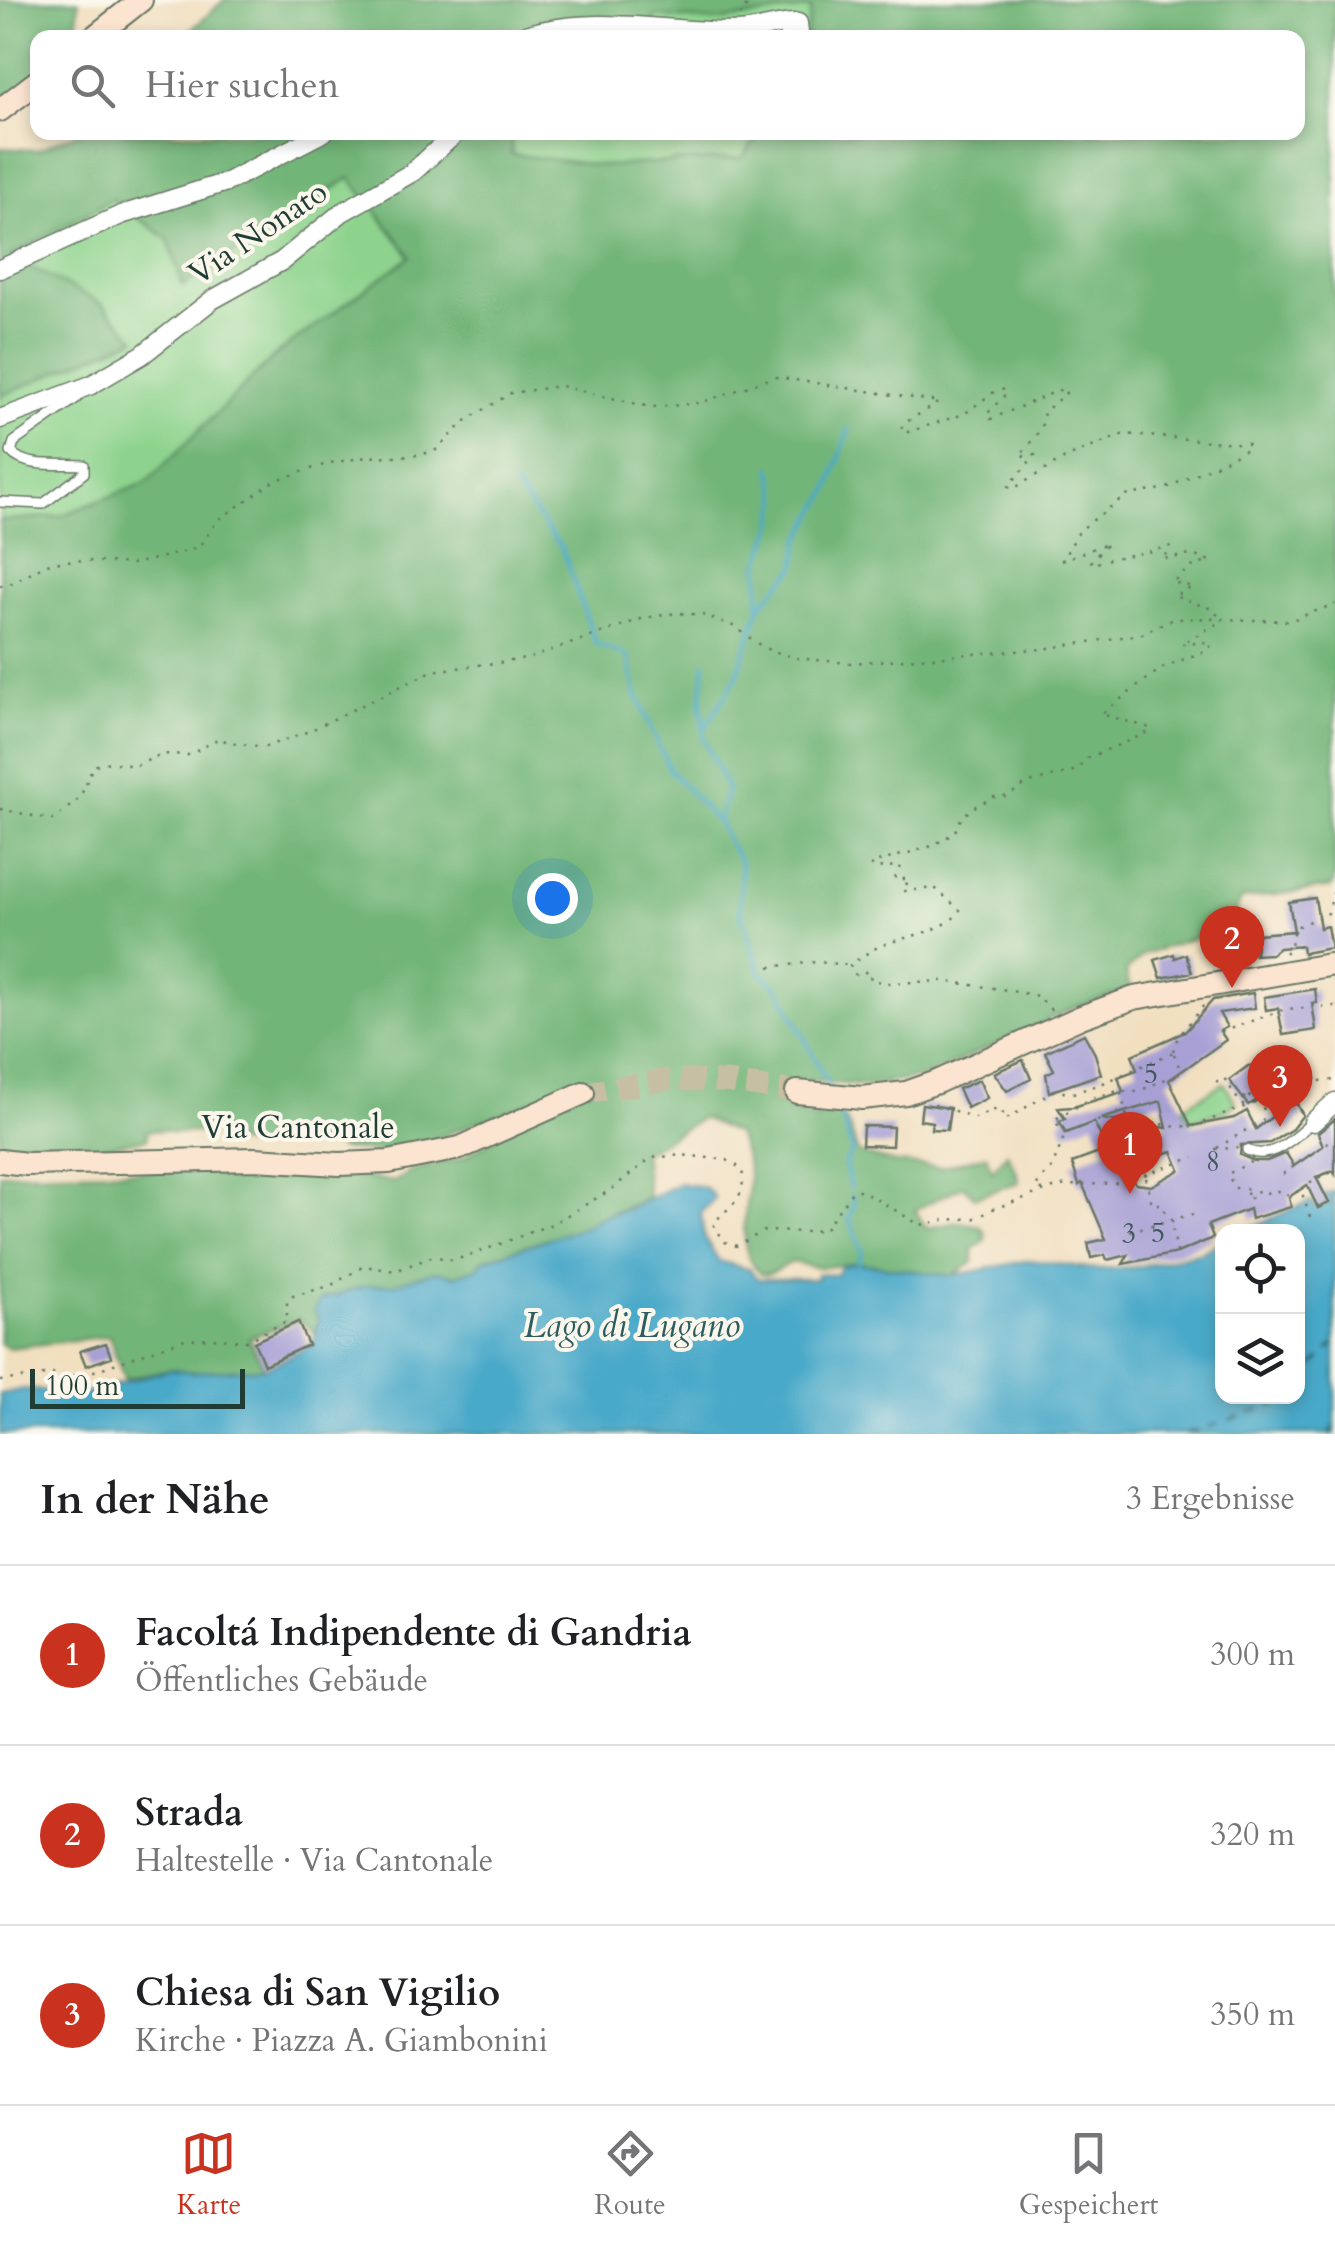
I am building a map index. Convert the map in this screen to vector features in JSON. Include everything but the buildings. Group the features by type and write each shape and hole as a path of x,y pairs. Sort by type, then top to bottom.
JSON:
{"main road":[{"path":"103,30 140,0"},
{"path":"0,110 30,86"},
{"path":"797,1092 834,1097 906,1092 937,1082 1081,1016 1134,998 1335,964"},
{"name":"Via Cantonale","path":"0,1161 389,1162 460,1148 583,1093"}],"street":[{"path":"747,30 798,23 799,30"},
{"path":"539,30 646,26 703,30"},
{"name":"Via Nonato","path":"0,270 120,215 227,182 308,140"},
{"name":"Via Nonato","path":"0,419 91,385 142,355 223,292 282,261 341,213 413,172 449,140"},
{"path":"1312,1122 1335,1102"}],"lane":[{"name":"Via Nonato","path":"0,502 43,504 84,474 86,468 81,464 19,459 12,455 11,448 91,385"},
{"path":"1247,1150 1257,1155 1270,1154 1312,1122"}],"path":[{"path":"0,586 46,564 75,560 133,564 188,550 200,545 218,520 276,480 330,463 367,457 420,456 436,450 467,420 511,393 560,386 651,406 680,405 703,402 775,377 938,402 903,424 901,430 908,432 964,414 994,392 1005,389 1006,394 987,414 991,418 1062,390 1067,392 1044,412 1041,429 1020,456 1034,455 1009,486 1012,489 1065,458 1124,434 1248,444 1249,448 1167,488 1126,496 1080,530 1062,560 1108,543 1090,561 1092,564 1112,556 1143,554 1168,546 1172,547 1162,559 1192,556 1210,561 1178,576 1172,582 1193,587 1174,596 1210,608 1224,620"},
{"path":"0,810 53,820 80,798 93,766 108,762 135,766 162,754 190,755 219,738 265,747 308,731 432,671 527,659 644,618 677,613 703,615 732,626 764,648 794,658 850,663 1042,650 1142,634 1168,621 1185,618 1289,621 1335,604"},
{"path":"770,967 816,962 850,965 881,945 940,927 957,917 960,910 935,888 903,891 909,879 895,880 900,866 873,868 870,864 932,846 954,833 974,807 994,797 1008,796 1026,784 1077,770 1087,758 1145,734 1150,730 1148,726 1101,714 1162,668 1210,649 1210,642 1181,644 1224,620"},
{"path":"1277,957 1289,950 1294,928 1329,911 1335,886"},
{"path":"850,965 854,974 867,971 871,980 888,983 943,981 1038,996 1057,1016"},
{"path":"1180,1069 1174,1052 1178,1037 1202,1009 1205,996"},
{"path":"1221,1032 1285,1010 1335,1006"},
{"path":"906,1092 920,1104 943,1104 974,1118 993,1110 1002,1111 1005,1120 1053,1091 1072,1093 1102,1084 1174,1052"},
{"path":"1065,1134 1054,1120 1092,1098 1138,1092 1168,1078"},
{"path":"1216,1083 1224,1078 1240,1101 1248,1094 1243,1107"},
{"path":"1121,1092 1128,1121 1191,1127 1255,1103 1284,1084 1335,1080"},
{"path":"1254,1197 1250,1198 1246,1188 1234,1188 1228,1174 1250,1164 1247,1150 1215,1149 1294,1100 1290,1095 1296,1090 1294,1086 1284,1084"},
{"path":"1255,1103 1272,1114"},
{"path":"1124,1111 1065,1134 1052,1168 1036,1186 1040,1190 1104,1186 1146,1177 1194,1157"},
{"path":"1284,1174 1335,1137"},
{"path":"0,1381 52,1374 80,1376 185,1339 244,1342 287,1321 286,1306 293,1296 330,1286 364,1266 396,1271 434,1256 450,1260 466,1257 552,1224 610,1191 646,1161 658,1156 727,1160 742,1169 743,1183 737,1202 713,1224 724,1242 737,1246 764,1232 812,1232 826,1227 854,1190 863,1191 920,1225 977,1218 1049,1188"},
{"path":"1247,1193 1277,1191 1290,1195 1335,1172"},
{"path":"1146,1177 1152,1204 1162,1204 1171,1219 1178,1257"},
{"path":"1301,1190 1310,1216"},
{"path":"1130,1231 1201,1212"}],"green space":[{"path":"0,0 79,0 77,30 30,30 30,86 0,110"},
{"path":"224,0 1335,0 1332,887 1242,899 1230,921 1144,954 1126,971 1130,990 1078,1006 925,1077 867,1086 798,1080 795,1110 817,1119 821,1105 843,1116 858,1153 895,1163 941,1167 987,1155 992,1171 1007,1153 1019,1182 975,1197 963,1186 915,1210 926,1228 959,1222 980,1226 985,1233 985,1241 973,1249 973,1262 952,1276 858,1263 819,1268 792,1262 769,1274 760,1274 744,1239 746,1158 737,1134 702,1118 643,1153 648,1197 641,1201 602,1216 590,1225 484,1259 477,1268 454,1276 436,1271 320,1300 316,1334 299,1319 249,1338 264,1368 191,1372 171,1369 124,1379 109,1336 9,1348 0,1344 0,1173 256,1169 352,1175 394,1182 412,1170 462,1158 579,1083 434,1139 432,1147 387,1152 340,1149 334,1143 324,1142 320,1147 295,1143 257,1146 239,1143 225,1131 165,1130 147,1131 147,1139 94,1148 0,1146 0,521 60,516 146,483 278,353 411,256 350,178 183,286 168,239 112,199 10,256 102,304 136,338 0,396 0,148 37,150 60,140 512,140 511,154 603,166 742,158 756,140 1305,140 1305,30 807,30 811,8 716,21 655,16 650,30 192,30"},
{"path":"812,8 807,30 650,30 654,16 716,21"},
{"path":"512,140 756,140 742,158 603,166 511,154"},
{"path":"350,177 411,257 278,353 146,483 60,516 0,521 0,396 135,338 9,256 112,199 168,239 184,285"},
{"path":"1224,1083 1236,1103 1225,1111 1190,1121 1183,1107"}],"water":[{"name":"Lago di Lugano","path":"679,1183 704,1187 715,1199 701,1212 704,1237 719,1261 749,1269 758,1279 817,1279 817,1274 836,1275 842,1266 858,1263 952,1276 1029,1260 1096,1269 1136,1267 1202,1252 1215,1245 1215,1404 1305,1404 1305,1224 1258,1224 1311,1201 1317,1209 1330,1203 1326,1194 1335,1191 1335,1434 0,1434 0,1394 24,1389 82,1394 171,1369 191,1372 264,1368 311,1346 318,1317 314,1311 320,1300 436,1271 454,1276 477,1268 484,1260 631,1208"}],"waterway":[{"path":"762,604 796,567 800,540 829,490 849,429"},
{"path":"718,823 727,789 704,739 704,729 736,678 760,607 759,564 774,524 778,498 771,467"},
{"path":"515,486 562,549 596,644 628,656 637,695 669,769 718,823 741,864 740,911 760,972 780,990 829,1086"},
{"path":"704,728 701,708 705,663"},
{"path":"837,1104 853,1150 845,1163 850,1187"},
{"path":"852,1195 854,1204 849,1218 862,1252 858,1263"}],"ferry route":[{"path":"1305,1375 1335,1343"},
{"path":"1187,1434 1277,1404"},
{"path":"1329,1434 1335,1426"}],"tunnel":[{"path":"583,1093 671,1079 797,1092"}],"place":[{"name":"Strada","path":"1232,988"},
{"name":"Chiesa di San Vigilio","path":"1280,1127"},
{"name":"Facoltá Indipendente di Gandria","path":"1130,1194"}]}
